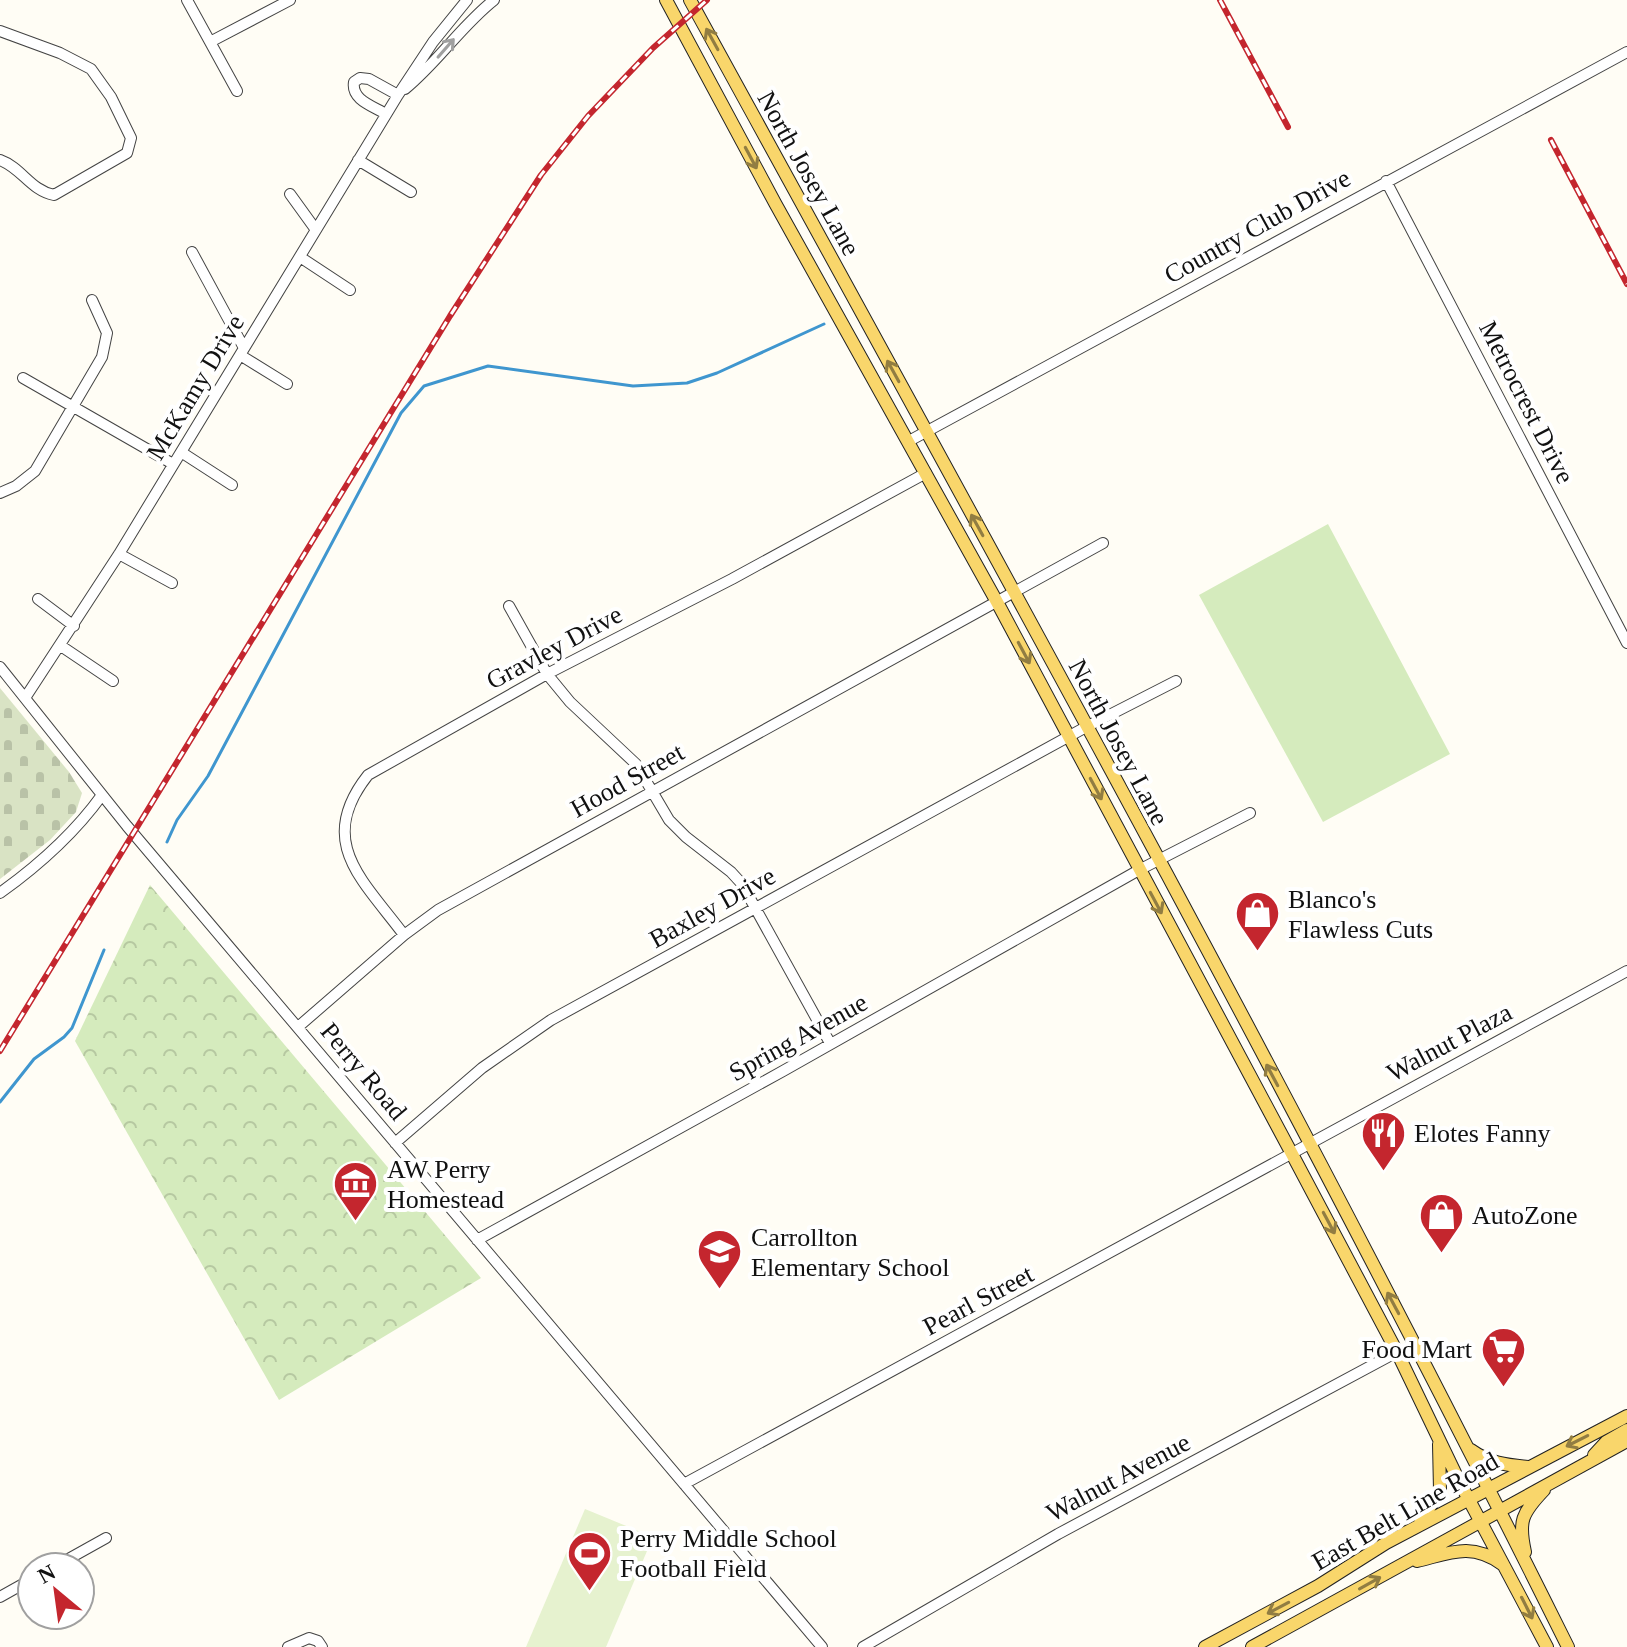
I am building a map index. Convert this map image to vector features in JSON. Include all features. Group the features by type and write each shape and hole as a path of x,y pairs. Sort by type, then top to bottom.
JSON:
{"main road":[{"name":"North Josey Lane","path":"666,0 997,602 1397,1352 1468,1499 1547,1647"},
{"name":"North Josey Lane","path":"690,0 1015,593 1309,1143 1468,1447 1568,1647"},
{"name":"East Belt Line Road","path":"1205,1647 1318,1586 1418,1526 1627,1416"},
{"path":"1586,1463 1606,1442 1627,1430"},
{"path":"1418,1526 1440,1490 1439,1439"},
{"name":"East Belt Line Road","path":"1252,1647 1627,1441"},
{"path":"1468,1447 1484,1459 1499,1464 1528,1467"},
{"path":"1528,1567 1522,1538 1523,1515 1551,1482"},
{"path":"1402,1565 1463,1550 1493,1558 1505,1568"}],"street":[{"path":"187,0 237,91"},
{"path":"210,42 290,0"},
{"name":"McKamy Drive","path":"25,698 119,554 398,95 446,23 467,0"},
{"name":"McKamy Drive","path":"398,95 423,75 459,33 494,0"},
{"path":"0,31 60,53 91,69 111,97 131,138 127,153 54,195 33,187 18,170 0,160"},
{"name":"Country Club Drive","path":"909,441 1627,52"},
{"path":"386,114 356,97 354,82 360,78 369,79 398,95"},
{"path":"358,160 411,192"},
{"name":"Metrocrest Drive","path":"1386,181 1627,643"},
{"path":"290,194 316,230"},
{"path":"192,252 242,352 287,384"},
{"path":"300,257 350,290"},
{"path":"0,493 16,486 35,471 92,375 106,345 107,333 92,300"},
{"path":"23,378 173,464"},
{"path":"181,452 232,485"},
{"name":"Gravley Drive","path":"404,935 349,860 344,842 344,825 355,791 368,775 547,674 732,579 926,473"},
{"name":"Hood Street","path":"298,1027 404,935 438,910 1103,543"},
{"path":"119,554 172,583"},
{"path":"38,599 74,626"},
{"path":"509,606 547,674 586,720 629,756 669,820 742,884 830,1043"},
{"path":"61,646 113,681"},
{"name":"Perry Road","path":"0,667 102,795 822,1647"},
{"name":"Baxley Drive","path":"395,1143 482,1068 551,1020 1086,727 1176,681"},
{"path":"0,893 55,849 82,823 102,795"},
{"name":"Spring Avenue","path":"477,1240 1139,870 1250,813"},
{"name":"Walnut Plaza","path":"1292,1154 1627,971"},
{"name":"Pearl Street","path":"684,1484 1292,1154"},
{"name":"Walnut Avenue","path":"863,1647 1058,1534 1397,1352"},
{"path":"83,1551 106,1538"},
{"path":"288,1647 309,1638 318,1641 322,1647"}],"green space":[{"path":"1328,524 1450,754 1323,822 1199,595"},
{"path":"0,688 69,772 82,793 76,812 50,840 0,879"},
{"path":"150,885 481,1278 279,1400 75,1041"},
{"name":"Perry Middle School Football Field","path":"585,1509 653,1537 606,1647 526,1647"}],"waterway":[{"path":"167,842 177,820 208,776 401,413 424,386 488,366 633,386 687,383 717,373 824,324"},
{"path":"0,1102 34,1059 72,1028 104,950"}],"railway":[{"path":"0,1051 450,316 541,175 588,116 653,48 707,0"},
{"path":"1220,0 1288,127"},
{"path":"1551,140 1627,284"}],"place":[{"name":"Blanco's Flawless Cuts","path":"1257,953"},
{"name":"Elotes Fanny","path":"1383,1172"},
{"name":"AW Perry Homestead","path":"356,1223"},
{"name":"AutoZone","path":"1441,1254"},
{"name":"Carrollton Elementary School","path":"720,1291"},
{"name":"Food Mart","path":"1503,1388"},
{"name":"Perry Middle School Football Field","path":"589,1592"}]}
